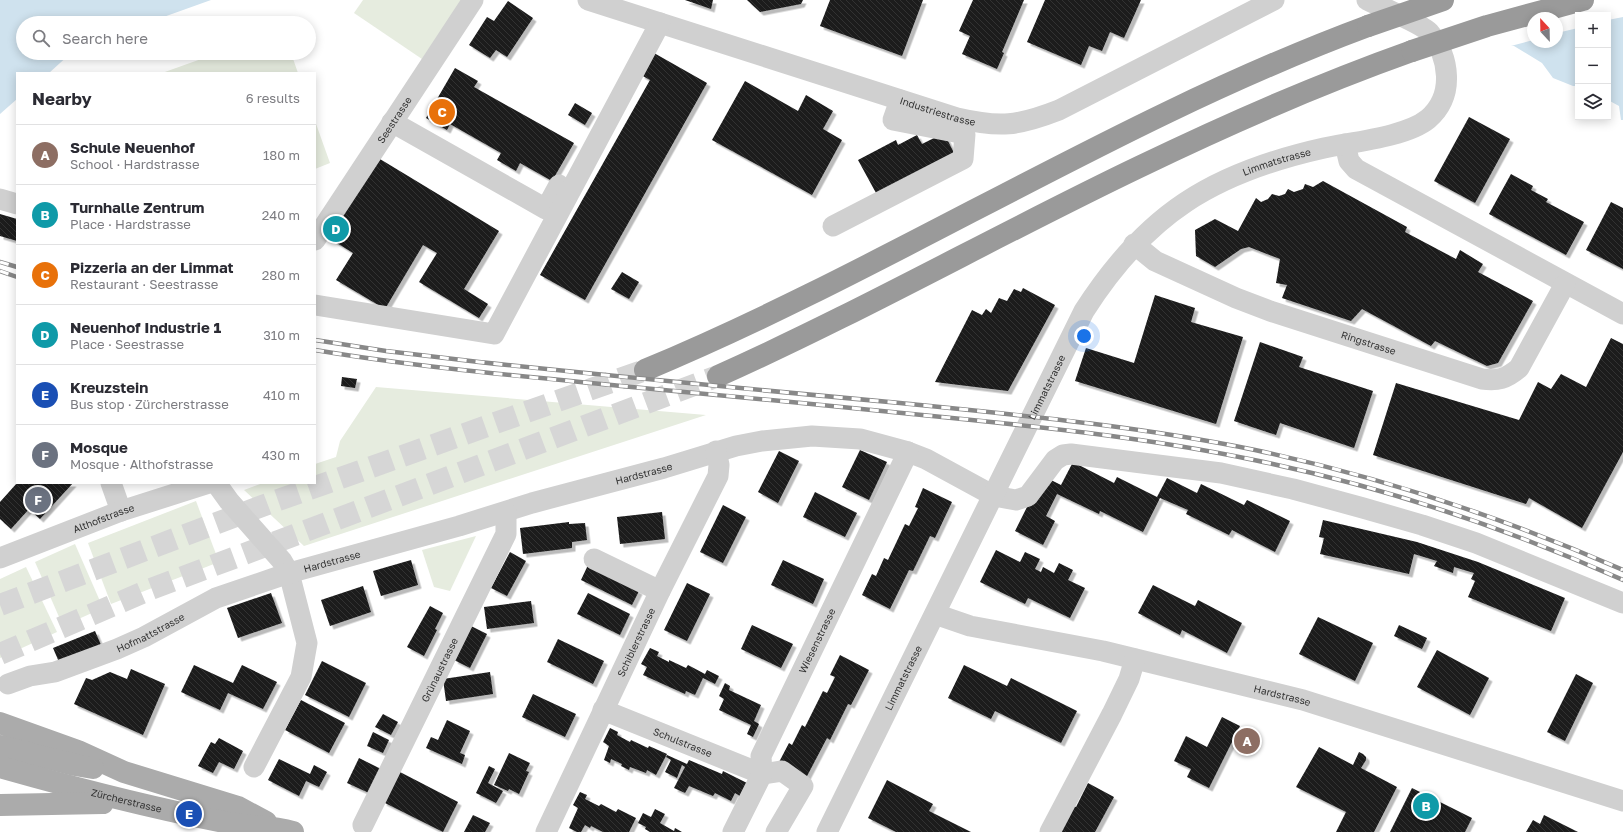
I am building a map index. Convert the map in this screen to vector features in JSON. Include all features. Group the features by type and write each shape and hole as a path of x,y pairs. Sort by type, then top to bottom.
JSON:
{"highway":[{"path":"645,370 731,333 804,298 1122,134 1201,96 1287,58 1368,26 1444,0"},
{"path":"718,376 826,325 1130,171 1217,130 1327,82 1487,26 1583,0"}],"main road":[{"name":"Zürcherstrasse","path":"0,723 78,751 124,772 238,807 285,830"},
{"name":"Zürcherstrasse","path":"0,746 75,765 124,772"},
{"name":"Zürcherstrasse","path":"0,767 224,827 285,830"},
{"path":"0,805 128,802"}],"street":[{"name":"Seestrasse","path":"316,238 473,0"},
{"name":"Industriestrasse","path":"588,0 957,118 983,124 1008,125 1030,121 1059,110 1274,0"},
{"name":"Limmatstrasse","path":"827,832 1084,312 1113,269 1134,244 1176,208 1222,181 1273,162 1411,128 1427,120 1438,108 1446,93 1447,74 1440,50 1428,31 1367,0"},
{"path":"316,305 494,334 660,23"},
{"path":"833,226 963,159 964,134 894,120 895,111 900,100"},
{"path":"392,122 546,209 571,164"},
{"path":"1344,144 1349,161 1356,169 1565,284 1623,314"},
{"path":"0,198 16,204"},
{"name":"Ringstrasse","path":"1134,244 1155,261 1256,306 1482,379 1497,381 1509,377 1519,368 1565,284"},
{"name":"Hardstrasse","path":"290,572 664,468 716,451 762,441 812,436 860,439 908,452 932,462 994,496 1016,500 1028,496 1055,460 1063,455 1072,454 1221,474 1293,489 1422,525 1476,543 1623,603"},
{"name":"Schiblerstrasse","path":"546,832 660,592 718,476 719,465 716,451"},
{"name":"Wiesenstrasse","path":"733,832 762,774 761,756 908,452"},
{"path":"111,484 121,511"},
{"name":"Althofstrasse","path":"0,558 121,511 206,484"},
{"path":"217,484 229,501 290,572 306,642 305,660 301,678 254,767"},
{"name":"Grünaustrasse","path":"363,825 506,534 506,512"},
{"path":"594,559 660,592"},
{"name":"Hofmattstrasse","path":"8,684 30,676 55,672 117,649 144,637 216,598 290,572"},
{"name":"Hardstrasse","path":"935,614 970,626 1135,658 1303,700 1623,800"},
{"path":"1050,832 1115,707 1129,678 1135,658"},
{"name":"Schulstrasse","path":"603,710 762,774"},
{"path":"762,774 782,771 803,786 776,832"}],"shaded area":[{"path":"363,0 462,0 422,59 354,13"},
{"path":"198,60 293,60 298,72 165,72"},
{"path":"316,124 330,163 316,169"},
{"path":"376,387 706,415 304,546 244,490 260,484 316,484 316,464 336,457 340,441"},
{"path":"196,501 219,562 111,604 88,543"},
{"path":"476,536 450,591 434,587 422,550"},
{"path":"75,544 103,608 63,626 35,562"},
{"path":"26,567 57,632 0,658 0,579"}],"water":[{"path":"0,0 211,0 166,16 16,16 16,60 63,60 50,72 16,72 16,100 0,114"},
{"path":"1623,0 1623,120 1621,120 1619,106 1611,102 1611,12 1575,12 1575,86 1553,78 1542,63 1514,46 1492,43 1417,1"}],"pier":[{"path":"1412,0 1623,0 1623,17 1611,19 1611,12 1575,12 1575,29 1563,32 1563,12 1527,12 1527,42 1507,47 1491,45"}],"building":[{"path":"685,0 713,0 711,9"},
{"path":"747,0 803,0 801,4 760,12"},
{"path":"830,0 923,0 902,56 820,26"},
{"path":"973,0 1024,0 1002,52 1004,53 997,69 962,54 970,36 959,31"},
{"path":"1045,0 1141,0 1124,38 1110,32 1102,51 1089,46 1081,65 1027,42"},
{"path":"508,1 533,18 507,57 496,50 490,58 469,45 487,17 494,21"},
{"path":"654,53 707,83 585,300 540,275 650,80 641,75"},
{"path":"455,68 478,81 474,87 574,143 552,181 520,163 516,171 497,160 501,153 450,124 447,130 426,118"},
{"path":"745,81 798,111 806,95 833,111 823,129 842,140 812,195 712,140"},
{"path":"575,103 592,113 585,125 568,115"},
{"path":"1469,117 1510,139 1475,203 1434,181"},
{"path":"944,133 954,153 876,193 858,160 896,140 898,145 917,135 922,144"},
{"path":"375,156 499,231 464,289 488,304 479,318 419,282 437,253 423,245 385,309 336,280 353,253 324,235"},
{"path":"1511,174 1533,186 1531,190 1548,199 1546,202 1584,222 1566,255 1489,214"},
{"path":"1323,181 1407,227 1405,232 1456,259 1460,250 1483,264 1478,272 1533,301 1498,363 1487,366 1435,341 1431,346 1362,309 1351,321 1282,298 1287,285 1276,283 1280,259 1249,247 1241,249 1215,267 1196,256 1195,230 1215,219 1238,231 1256,198 1261,202 1268,199 1272,194 1279,196 1285,194 1288,189 1294,192 1303,189 1305,184 1313,187"},
{"path":"1611,202 1623,208 1623,269 1586,250"},
{"path":"0,214 16,219 16,241 0,236"},
{"path":"622,272 639,282 629,299 611,289"},
{"path":"1023,288 1055,305 1008,391 935,382 972,310 982,315 986,309 991,313 999,298 1007,301 1014,289 1021,292"},
{"path":"1155,295 1195,308 1191,322 1243,337 1216,424 1075,381 1086,348 1134,363"},
{"path":"1611,338 1623,344 1623,452 1582,528 1529,498 1526,504 1373,455 1396,383 1519,420 1538,382 1551,389 1561,374 1586,387"},
{"path":"1260,342 1303,357 1299,367 1373,391 1354,448 1280,423 1276,435 1234,421"},
{"path":"342,377 357,379 355,388 341,386"},
{"path":"860,450 887,462 869,500 842,487"},
{"path":"779,451 799,461 778,503 758,492"},
{"path":"1073,462 1114,483 1117,477 1157,497 1167,478 1197,493 1201,484 1244,505 1247,500 1290,521 1275,552 1232,530 1229,535 1186,514 1188,510 1160,498 1143,532 1100,511 1099,514 1057,494 1046,516 1055,521 1043,545 1015,531 1035,491 1049,479 1061,485"},
{"path":"16,484 72,484 40,519 29,509 11,529 0,519 0,502"},
{"path":"923,488 952,502 935,538 930,536 913,571 909,570 890,609 862,595 872,574 876,576 884,558 888,560 905,524 909,526 918,508 915,507"},
{"path":"815,492 857,513 845,537 803,517"},
{"path":"723,505 746,517 723,563 700,552"},
{"path":"662,512 665,539 620,544 617,517"},
{"path":"1323,520 1417,542 1478,562 1565,598 1551,631 1468,597 1475,581 1471,579 1474,573 1454,567 1453,573 1434,566 1437,561 1414,554 1409,574 1320,554 1324,538 1319,537"},
{"path":"569,522 569,524 585,523 587,540 572,542 572,548 523,554 520,528"},
{"path":"996,550 1020,562 1025,552 1040,559 1035,569 1041,572 1043,567 1054,573 1059,563 1073,570 1068,580 1085,588 1070,618 1028,598 1025,604 980,582"},
{"path":"510,552 526,561 507,596 491,588"},
{"path":"411,560 418,585 381,596 373,571"},
{"path":"783,560 824,579 813,604 771,585"},
{"path":"588,565 639,591 632,605 581,580"},
{"path":"687,583 710,594 687,641 664,630"},
{"path":"1153,585 1195,606 1198,600 1242,623 1227,653 1182,630 1180,635 1138,613"},
{"path":"363,586 371,612 330,626 321,600"},
{"path":"271,593 282,623 238,638 227,608"},
{"path":"588,593 630,614 620,635 577,614"},
{"path":"531,601 534,623 487,629 484,607"},
{"path":"430,606 443,613 435,629 437,630 424,656 407,647"},
{"path":"1318,617 1373,643 1355,681 1299,654"},
{"path":"752,625 793,644 781,668 741,649"},
{"path":"1399,625 1427,638 1422,649 1394,636"},
{"path":"471,626 487,634 470,668 454,660"},
{"path":"95,631 101,645 59,662 53,648"},
{"path":"558,639 604,661 593,684 547,662"},
{"path":"650,648 659,652 657,656 669,662 669,660 686,668 688,665 705,674 707,670 719,676 715,684 703,678 695,695 686,691 685,694 643,675 647,667 641,664"},
{"path":"1437,650 1489,678 1470,715 1417,687"},
{"path":"840,655 869,670 851,705 848,704 830,740 827,738 806,778 778,764 789,743 792,745 802,725 805,727 823,691 827,693 835,677 830,675"},
{"path":"322,661 366,683 349,717 305,695"},
{"path":"194,665 233,683 242,665 277,682 263,709 228,693 220,710 181,692"},
{"path":"964,665 1007,686 1011,678 1077,711 1061,743 995,711 991,719 948,698"},
{"path":"131,669 165,684 143,735 74,704 86,678 92,680 110,672 127,679"},
{"path":"490,672 493,694 446,701 443,679"},
{"path":"1576,674 1593,683 1565,741 1547,732"},
{"path":"725,683 730,686 729,690 761,705 754,721 759,724 753,737 747,734 751,725 719,710 724,699 719,696"},
{"path":"533,694 576,714 565,737 522,717"},
{"path":"301,700 345,723 329,753 285,730"},
{"path":"383,714 398,722 391,735 375,727"},
{"path":"1222,717 1240,726 1209,788 1187,777 1191,769 1174,761 1186,736 1207,747"},
{"path":"447,720 470,731 460,753 465,755 462,764 426,748 431,737 438,740"},
{"path":"610,728 618,732 617,735 630,742 631,740 648,748 649,746 667,754 656,775 647,770 646,773 630,767 629,770 621,766 622,764 611,759 610,763 604,760 609,746 603,742"},
{"path":"373,732 389,740 383,753 367,746"},
{"path":"219,738 243,751 234,769 219,762 213,773 198,766 211,742 215,744"},
{"path":"1319,747 1353,765 1359,752 1363,754 1366,757 1366,760 1361,768 1397,787 1374,832 1336,832 1346,812 1296,787"},
{"path":"509,753 530,763 526,771 529,772 519,794 509,789 508,791 494,785"},
{"path":"667,755 687,764 689,760 722,774 723,771 747,783 740,796 735,793 731,801 715,793 713,796 689,786 685,793 674,788 685,767 682,765 677,778 665,772 671,760 666,757"},
{"path":"359,758 381,769 369,793 347,783"},
{"path":"279,759 310,774 314,765 327,772 319,787 306,781 299,796 268,780"},
{"path":"489,766 495,769 488,783 503,791 496,803 476,793"},
{"path":"398,771 458,802 443,832 383,802"},
{"path":"887,780 933,804 929,811 971,832 896,832 868,818"},
{"path":"1088,783 1114,797 1095,832 1052,832 1067,802 1076,807"},
{"path":"1412,788 1472,818 1465,832 1390,832"},
{"path":"580,792 587,795 585,799 599,806 601,804 616,812 618,809 636,818 629,832 603,832 591,826 590,828 585,825 581,832 577,832 569,828 578,808 573,805"},
{"path":"655,809 665,814 660,823 674,831 675,828 682,832 650,832 645,829 646,827 638,823 643,813 651,817"},
{"path":"473,815 490,823 485,832 464,832"},
{"path":"1544,815 1578,832 1526,832 1533,820 1540,824"}],"tunnel":[{"path":"0,605 270,503 645,370"},
{"path":"0,654 151,589 718,376"}],"railway":[{"path":"0,262 16,267"},
{"path":"0,271 16,277"},
{"path":"316,340 386,351 479,362 1034,417 1167,434 1255,450 1396,486 1488,516 1623,570"},
{"path":"316,350 468,371 1047,428 1213,452 1301,470 1395,495 1442,510 1533,543 1623,580"}],"place":[{"name":"Pizzeria an der Limmat","path":"442,112"},
{"name":"Neuenhof Industrie 1","path":"336,229"},
{"name":"Mosque","path":"38,500"},
{"name":"Schule Neuenhof","path":"1247,741"},
{"name":"Turnhalle Zentrum","path":"1426,806"},
{"name":"Kreuzstein","path":"189,814"}]}
